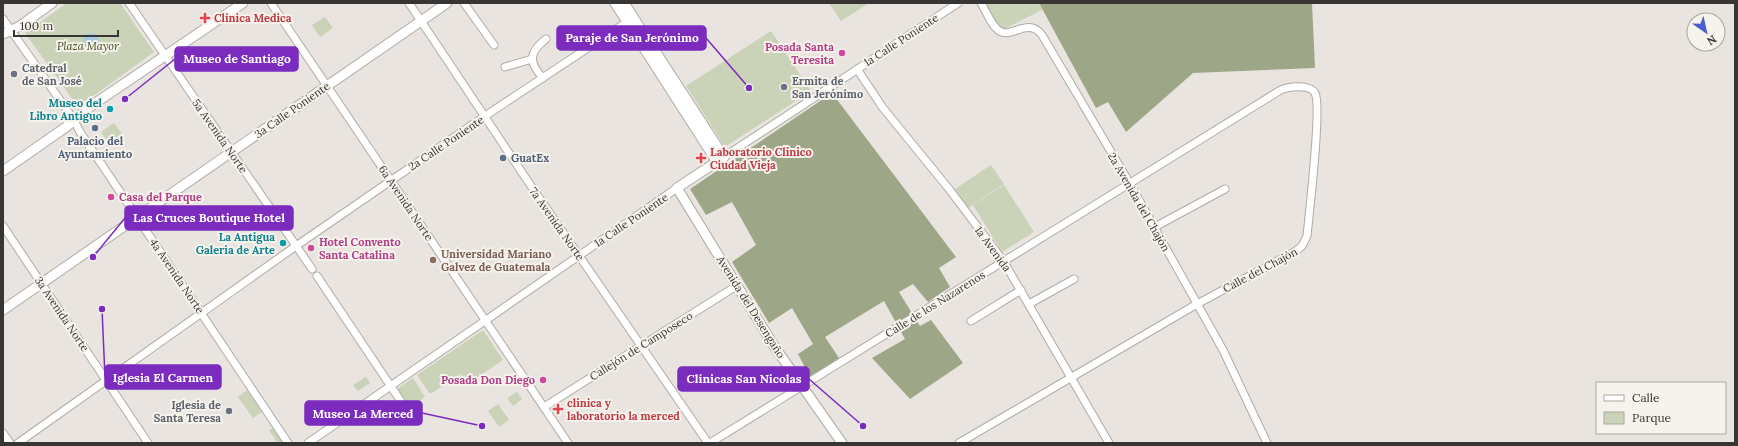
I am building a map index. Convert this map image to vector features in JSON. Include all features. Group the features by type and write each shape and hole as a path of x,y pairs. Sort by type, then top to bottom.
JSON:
{"main road":[{"path":"7,32 20,26 52,3"},
{"path":"3,171 91,106 243,3"},
{"name":"3a Calle Poniente","path":"3,310 447,3"},
{"path":"615,3 630,20 720,159"},
{"path":"624,3 630,20"},
{"name":"1a Calle Poniente","path":"677,188 720,159"},
{"name":"Avenida del Desengaño","path":"677,188 738,285 774,346 842,443"}],"street":[{"name":"5a Avenida Norte","path":"129,3 312,269"},
{"name":"6a Avenida Norte","path":"272,3 568,443"},
{"name":"7a Avenida Norte","path":"408,3 579,256 709,443"},
{"path":"464,3 494,45"},
{"name":"1a Calle Poniente","path":"720,159 958,3"},
{"name":"2a Avenida del Chajón","path":"981,3 995,28 999,31 1008,33 1028,27 1034,28 1040,32 1130,184 1153,228 1223,350 1267,443"},
{"name":"4a Avenida Norte","path":"3,19 7,32 74,120 80,132 288,443"},
{"name":"2a Calle Poniente","path":"18,443 201,312 391,180 630,20"},
{"path":"542,78 535,69 532,59 534,50 546,39"},
{"path":"505,67 532,59"},
{"name":"1a Avenida","path":"857,69 883,108 949,189 1004,262 1109,443"},
{"name":"Calle del Chajón","path":"959,443 1197,304 1296,251 1305,243 1307,236 1316,132 1316,94 1310,88 1293,87 1282,89 1130,184"},
{"name":"Calle de los Nazarenos","path":"709,443 803,387 1130,184"},
{"name":"1a Calle Poniente","path":"308,443 677,188"},
{"path":"1153,228 1225,190"},
{"name":"3a Avenida Norte","path":"3,226 148,443"},
{"path":"317,276 404,406"},
{"path":"1029,304 1074,279"},
{"name":"Callejón de Camposeco","path":"544,407 738,285"},
{"path":"971,321 1021,290"},
{"path":"3,433 10,443"}],"green space":[{"name":"Plaza Mayor","path":"67,3 120,3 154,52 78,107 25,33"},
{"path":"829,3 869,3 841,21"},
{"path":"985,3 1039,3 1042,10 1004,29 998,26"},
{"path":"1039,3 1312,3 1315,68 1193,73 1126,132 1108,102 1096,108"},
{"path":"325,17 333,28 320,37 312,25"},
{"path":"771,31 811,91 725,147 686,86"},
{"path":"832,93 956,257 939,268 950,287 928,302 913,284 899,292 920,326 931,320 963,363 910,399 872,358 905,339 884,301 825,337 839,358 810,377 798,354 813,344 792,308 769,323 732,262 756,245 732,202 706,215 690,189"},
{"path":"114,123 123,135 110,145 101,132"},
{"path":"991,165 1004,184 968,208 955,189"},
{"path":"1004,185 1034,232 1002,252 973,205"},
{"path":"483,330 503,360 467,384 460,374 432,393 429,393 417,375"},
{"path":"366,377 370,383 358,391 353,385"},
{"path":"413,378 425,397 409,408 397,389"},
{"path":"247,390 262,412 253,418 238,397"},
{"path":"517,392 522,399 513,406 507,398"},
{"path":"498,404 509,420 499,427 488,411"},
{"path":"273,428 283,443 278,443 270,432 269,430"}],"water":[{"path":"91,33 98,38 99,41 94,48 91,49 84,44 83,41 88,34"}],"place":[{"name":"Clínica Medica","path":"205,18"},
{"name":"Posada Santa Teresita","path":"842,53"},
{"name":"Catedral de San José","path":"14,74"},
{"name":"Ermita de San Jerónimo","path":"784,87"},
{"name":"Paraje de San Jerónimo","path":"749,88"},
{"name":"Museo de Santiago","path":"125,99"},
{"name":"Museo del Libro Antiguo","path":"110,109"},
{"name":"Palacio del Ayuntamiento","path":"95,128"},
{"name":"GuatEx","path":"503,158"},
{"name":"Laboratorio Clinico Ciudad Vieja","path":"701,158"},
{"name":"Casa del Parque","path":"111,197"},
{"name":"La Antigua Galeria de Arte","path":"283,243"},
{"name":"Hotel Convento Santa Catalina","path":"311,248"},
{"name":"Las Cruces Boutique Hotel","path":"93,257"},
{"name":"Universidad Mariano Galvez de Guatemala","path":"433,260"},
{"name":"Iglesia El Carmen","path":"102,309"},
{"name":"Posada Don Diego","path":"543,380"},
{"name":"clinica y laboratorio la merced","path":"558,409"},
{"name":"Iglesia de Santa Teresa","path":"229,411"},
{"name":"Museo La Merced","path":"482,426"},
{"name":"Clínicas San Nicolas","path":"863,426"}]}
